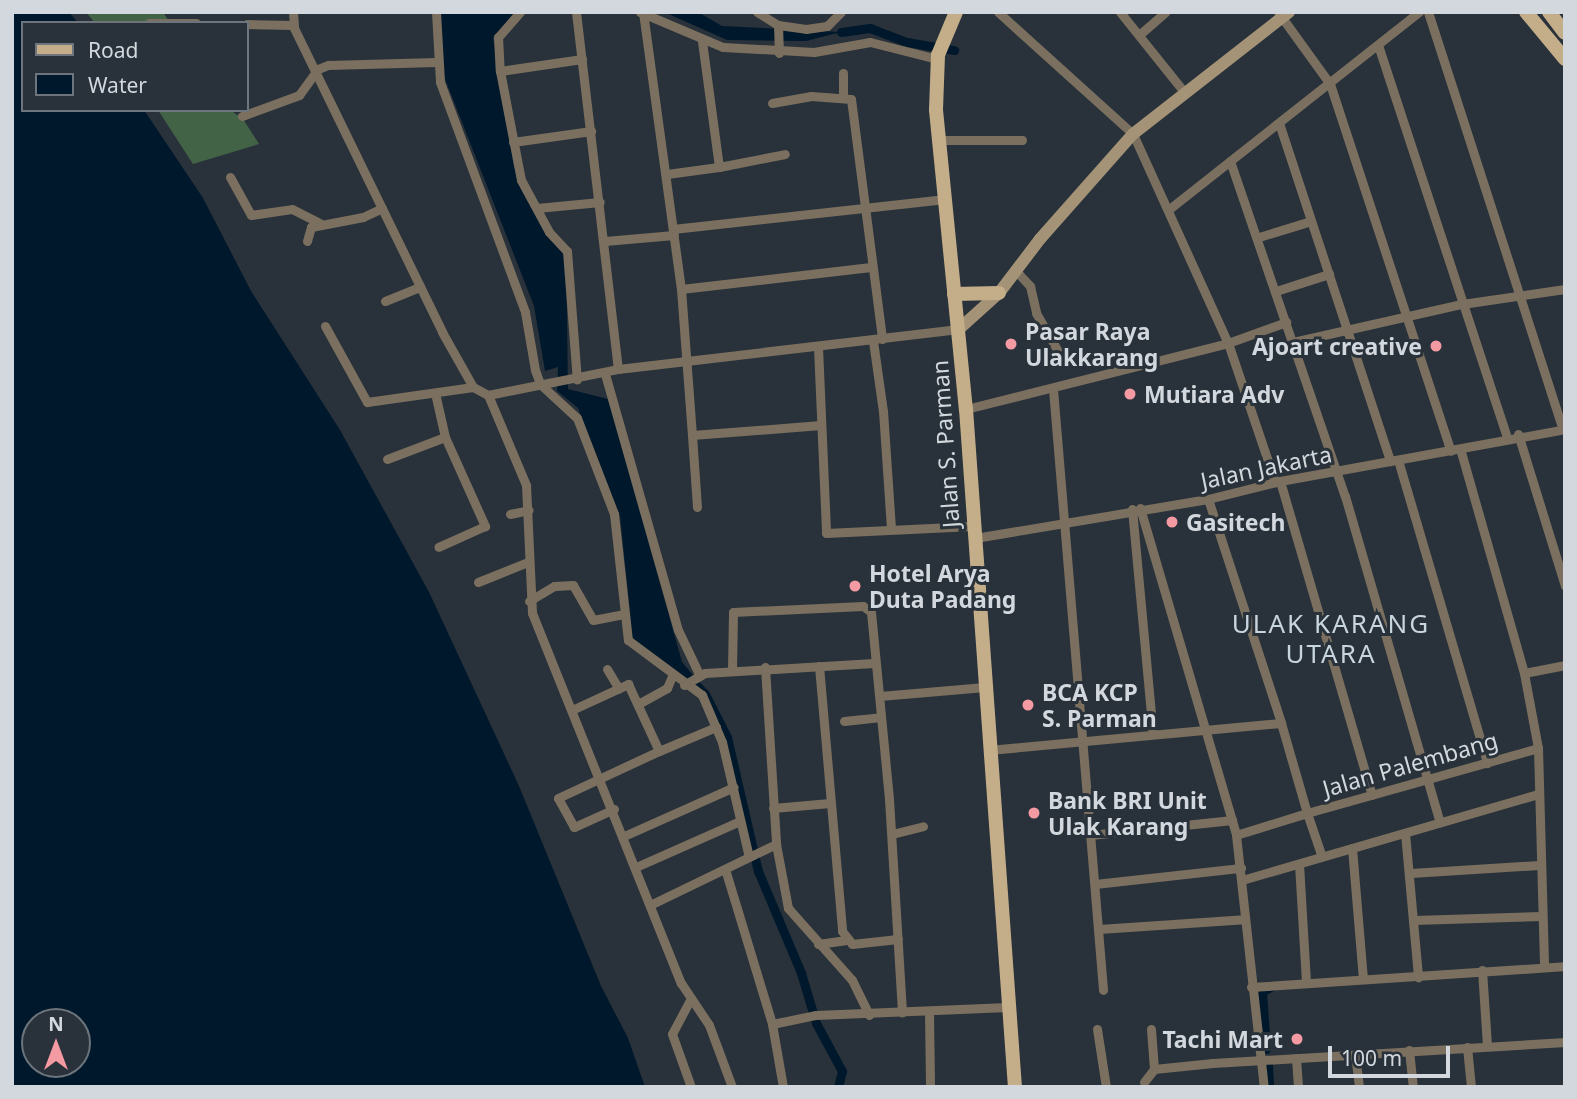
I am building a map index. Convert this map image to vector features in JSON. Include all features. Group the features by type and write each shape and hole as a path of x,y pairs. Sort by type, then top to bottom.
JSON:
{"main road":[{"name":"Jalan S. Parman","path":"956,12 943,37 937,57 940,141 966,409 1015,1087"},
{"path":"1526,12 1565,59"},
{"path":"1549,12 1565,33"},
{"path":"959,329 999,293 1133,134 1283,14"},
{"path":"954,294 999,293"}],"street":[{"path":"293,12 293,25 318,69 420,287 473,387 488,395 522,471 529,510 529,601 690,1000 709,1025 732,1087"},
{"path":"436,12 436,62 454,125 525,313 540,384 577,418 614,514 623,614 631,646 702,695 716,727 734,787 750,856"},
{"path":"520,12 498,37 500,71 522,180 548,232 567,250 575,380"},
{"path":"576,12 618,369"},
{"path":"757,12 778,27 815,29 841,12"},
{"path":"998,12 1133,134 1228,343 1278,481 1372,795"},
{"path":"1121,12 1185,93"},
{"path":"1139,35 1165,12"},
{"path":"1168,210 1419,12"},
{"path":"1428,12 1564,429"},
{"path":"642,13 702,41 779,51 821,51 863,42 937,57"},
{"path":"642,13 667,174 681,289 689,363 697,507"},
{"path":"1283,14 1330,83 1406,317 1456,450 1524,673 1538,748 1539,865 1544,966"},
{"path":"248,24 293,25"},
{"path":"778,27 779,51"},
{"path":"702,41 719,167"},
{"path":"1378,44 1507,437"},
{"path":"500,71 582,59"},
{"path":"242,116 299,95 318,69 341,64 436,62"},
{"path":"843,73 843,95"},
{"path":"772,103 843,95 852,100 872,267 891,529"},
{"path":"1279,123 1346,330 1394,461 1488,763"},
{"path":"513,142 591,131"},
{"path":"940,141 1022,140"},
{"path":"667,174 785,154"},
{"path":"1230,161 1259,237 1335,472 1440,822"},
{"path":"230,177 251,215 292,209 320,223"},
{"path":"605,241 864,206 945,199"},
{"path":"537,208 600,202"},
{"path":"307,241 311,227 320,223 363,217 382,208"},
{"path":"1259,237 1311,221"},
{"path":"681,289 872,267"},
{"path":"1016,271 1030,286 1036,313 1063,360"},
{"path":"1276,290 1329,274"},
{"path":"385,301 420,287"},
{"path":"1293,341 1462,304 1565,289"},
{"path":"966,409 1228,343 1286,322"},
{"path":"325,326 367,402 473,387"},
{"path":"488,395 575,380 618,369 689,363 959,329"},
{"path":"692,435 821,425 818,347"},
{"path":"605,374 678,630 697,676"},
{"path":"1053,389 1067,522 1103,990"},
{"path":"435,393 445,437 485,526 438,547"},
{"name":"Jalan Jakarta","path":"821,425 826,533 891,529 974,532 1067,522 1136,508 1208,499 1278,481 1456,450 1518,434 1564,429"},
{"path":"1518,434 1565,586"},
{"path":"387,459 445,437"},
{"name":"Jalan Palembang","path":"1208,499 1281,723 1307,813 1538,748"},
{"path":"1136,508 1207,729 1236,835 1264,1087"},
{"path":"1136,508 1153,734"},
{"path":"510,514 529,510"},
{"path":"478,582 528,562"},
{"path":"529,601 554,586 573,585 593,620 623,614"},
{"path":"732,670 729,617 733,612 866,607 872,615 874,663 880,696 892,834 902,1013"},
{"path":"685,684 697,676 732,670 874,663"},
{"path":"1524,673 1565,665"},
{"path":"820,666 830,803 845,940"},
{"path":"765,667 776,844 791,915 852,980 869,1015"},
{"path":"607,669 619,689"},
{"path":"640,703 667,688 672,676"},
{"path":"574,709 628,684 640,703 659,751"},
{"path":"880,696 985,687"},
{"path":"845,721 881,717"},
{"path":"989,750 1281,723"},
{"path":"614,809 574,827 558,798 716,727"},
{"path":"624,836 734,787"},
{"path":"1242,880 1538,794"},
{"path":"773,808 830,803"},
{"path":"1236,835 1307,813 1322,857"},
{"path":"1090,835 1232,820"},
{"path":"636,867 740,821"},
{"path":"892,834 923,826"},
{"path":"1405,833 1411,873 1418,977"},
{"path":"652,904 776,844"},
{"path":"1352,848 1363,979"},
{"path":"1299,864 1306,982"},
{"path":"1411,873 1539,865"},
{"path":"1095,884 1241,868"},
{"path":"725,869 772,1024 783,1087"},
{"path":"1414,920 1542,916"},
{"path":"1099,929 1244,919"},
{"path":"818,944 845,940 852,944 898,939"},
{"path":"1251,987 1565,965"},
{"path":"1482,970 1487,1046"},
{"path":"690,1000 672,1034 691,1087"},
{"path":"772,1024 816,1015 869,1015 1008,1007"},
{"path":"929,1012 930,1087"},
{"path":"1097,1029 1106,1087"},
{"path":"1143,1082 1154,1069 1151,1029"},
{"path":"1154,1069 1409,1050 1565,1042"},
{"path":"1467,1047 1471,1087"},
{"path":"1409,1050 1413,1087"},
{"path":"1355,1054 1359,1087"},
{"path":"1296,1058 1298,1087"}],"green space":[{"path":"86,12 163,12 169,21 93,21"},
{"path":"159,112 233,112 243,119 259,144 193,164"}],"water":[{"path":"12,12 69,12 76,21 21,21 21,112 145,112 203,198 251,291 340,430 429,592 519,786 601,986 628,1038 645,1087 12,1087"},
{"path":"439,12 515,12 493,38 514,167 550,236 566,250 568,389 608,399 682,662 692,674 684,678 633,642 620,516 578,408 557,391 558,367 545,371 534,306 440,66"},
{"path":"664,12 698,12 722,26 841,32 806,41 727,40"}],"waterway":[{"path":"841,32 870,28 907,42 954,50"},
{"path":"687,676 705,694 727,737 758,871 801,973 816,1023 842,1071 838,1087"},
{"path":"1266,1049 1262,992 1272,986"},
{"path":"1268,1065 1269,1087"}],"place":[{"name":"Pasar Raya Ulakkarang","path":"1011,344"},
{"name":"Ajoart creative","path":"1436,346"},
{"name":"Mutiara Adv","path":"1130,394"},
{"name":"Gasitech","path":"1172,522"},
{"name":"Hotel Arya Duta Padang","path":"855,586"},
{"name":"BCA KCP S. Parman","path":"1028,705"},
{"name":"Bank BRI Unit Ulak Karang","path":"1034,813"},
{"name":"Tachi Mart","path":"1297,1039"}],"district":[{"name":"ULAK KARANG UTARA","path":"1331,639"}]}
